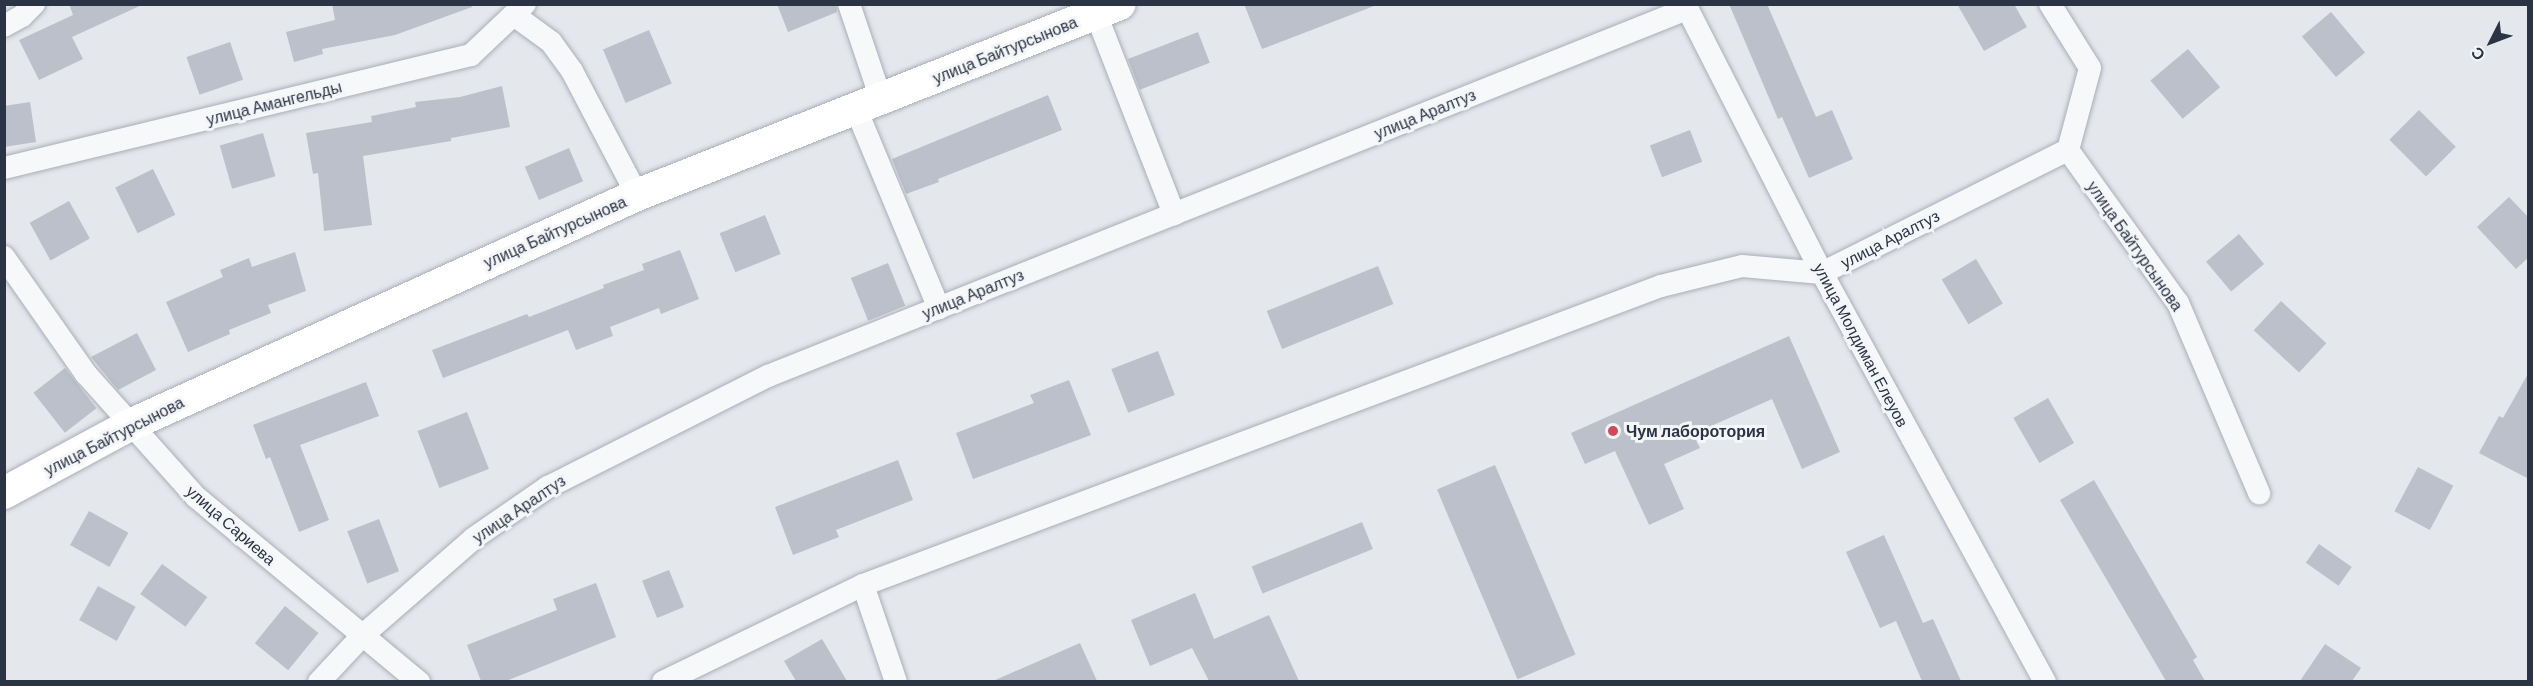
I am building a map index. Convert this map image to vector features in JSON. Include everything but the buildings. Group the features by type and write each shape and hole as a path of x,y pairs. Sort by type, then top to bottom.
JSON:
{"street":[{"path":"4,26 22,16 34,4"},
{"path":"849,4 869,104 939,308"},
{"path":"2050,4 2090,68 2068,150"},
{"name":"улица Аралтуз","path":"319,681 363,635 474,538 548,487 768,376 1686,7"},
{"name":"улица Молдиман Елеуов","path":"1686,7 1822,273 2044,681"},
{"path":"1108,9 1174,214"},
{"name":"улица Байтурсынова","path":"4,493 130,425 637,195 1108,9"},
{"path":"519,10 551,42 572,71 637,195"},
{"name":"улица Амангельды","path":"4,168 471,55 519,10"},
{"name":"улица Байтурсынова","path":"2068,150 2178,303 2259,492"},
{"name":"улица Аралтуз","path":"663,681 863,585 1661,286 1742,266 1822,273 2068,150"},
{"name":"улица Сариева","path":"4,257 86,374 196,497 419,681"},
{"path":"863,585 896,681"}],"place":[{"name":"Чум лаборотория","path":"1613,431"}]}
